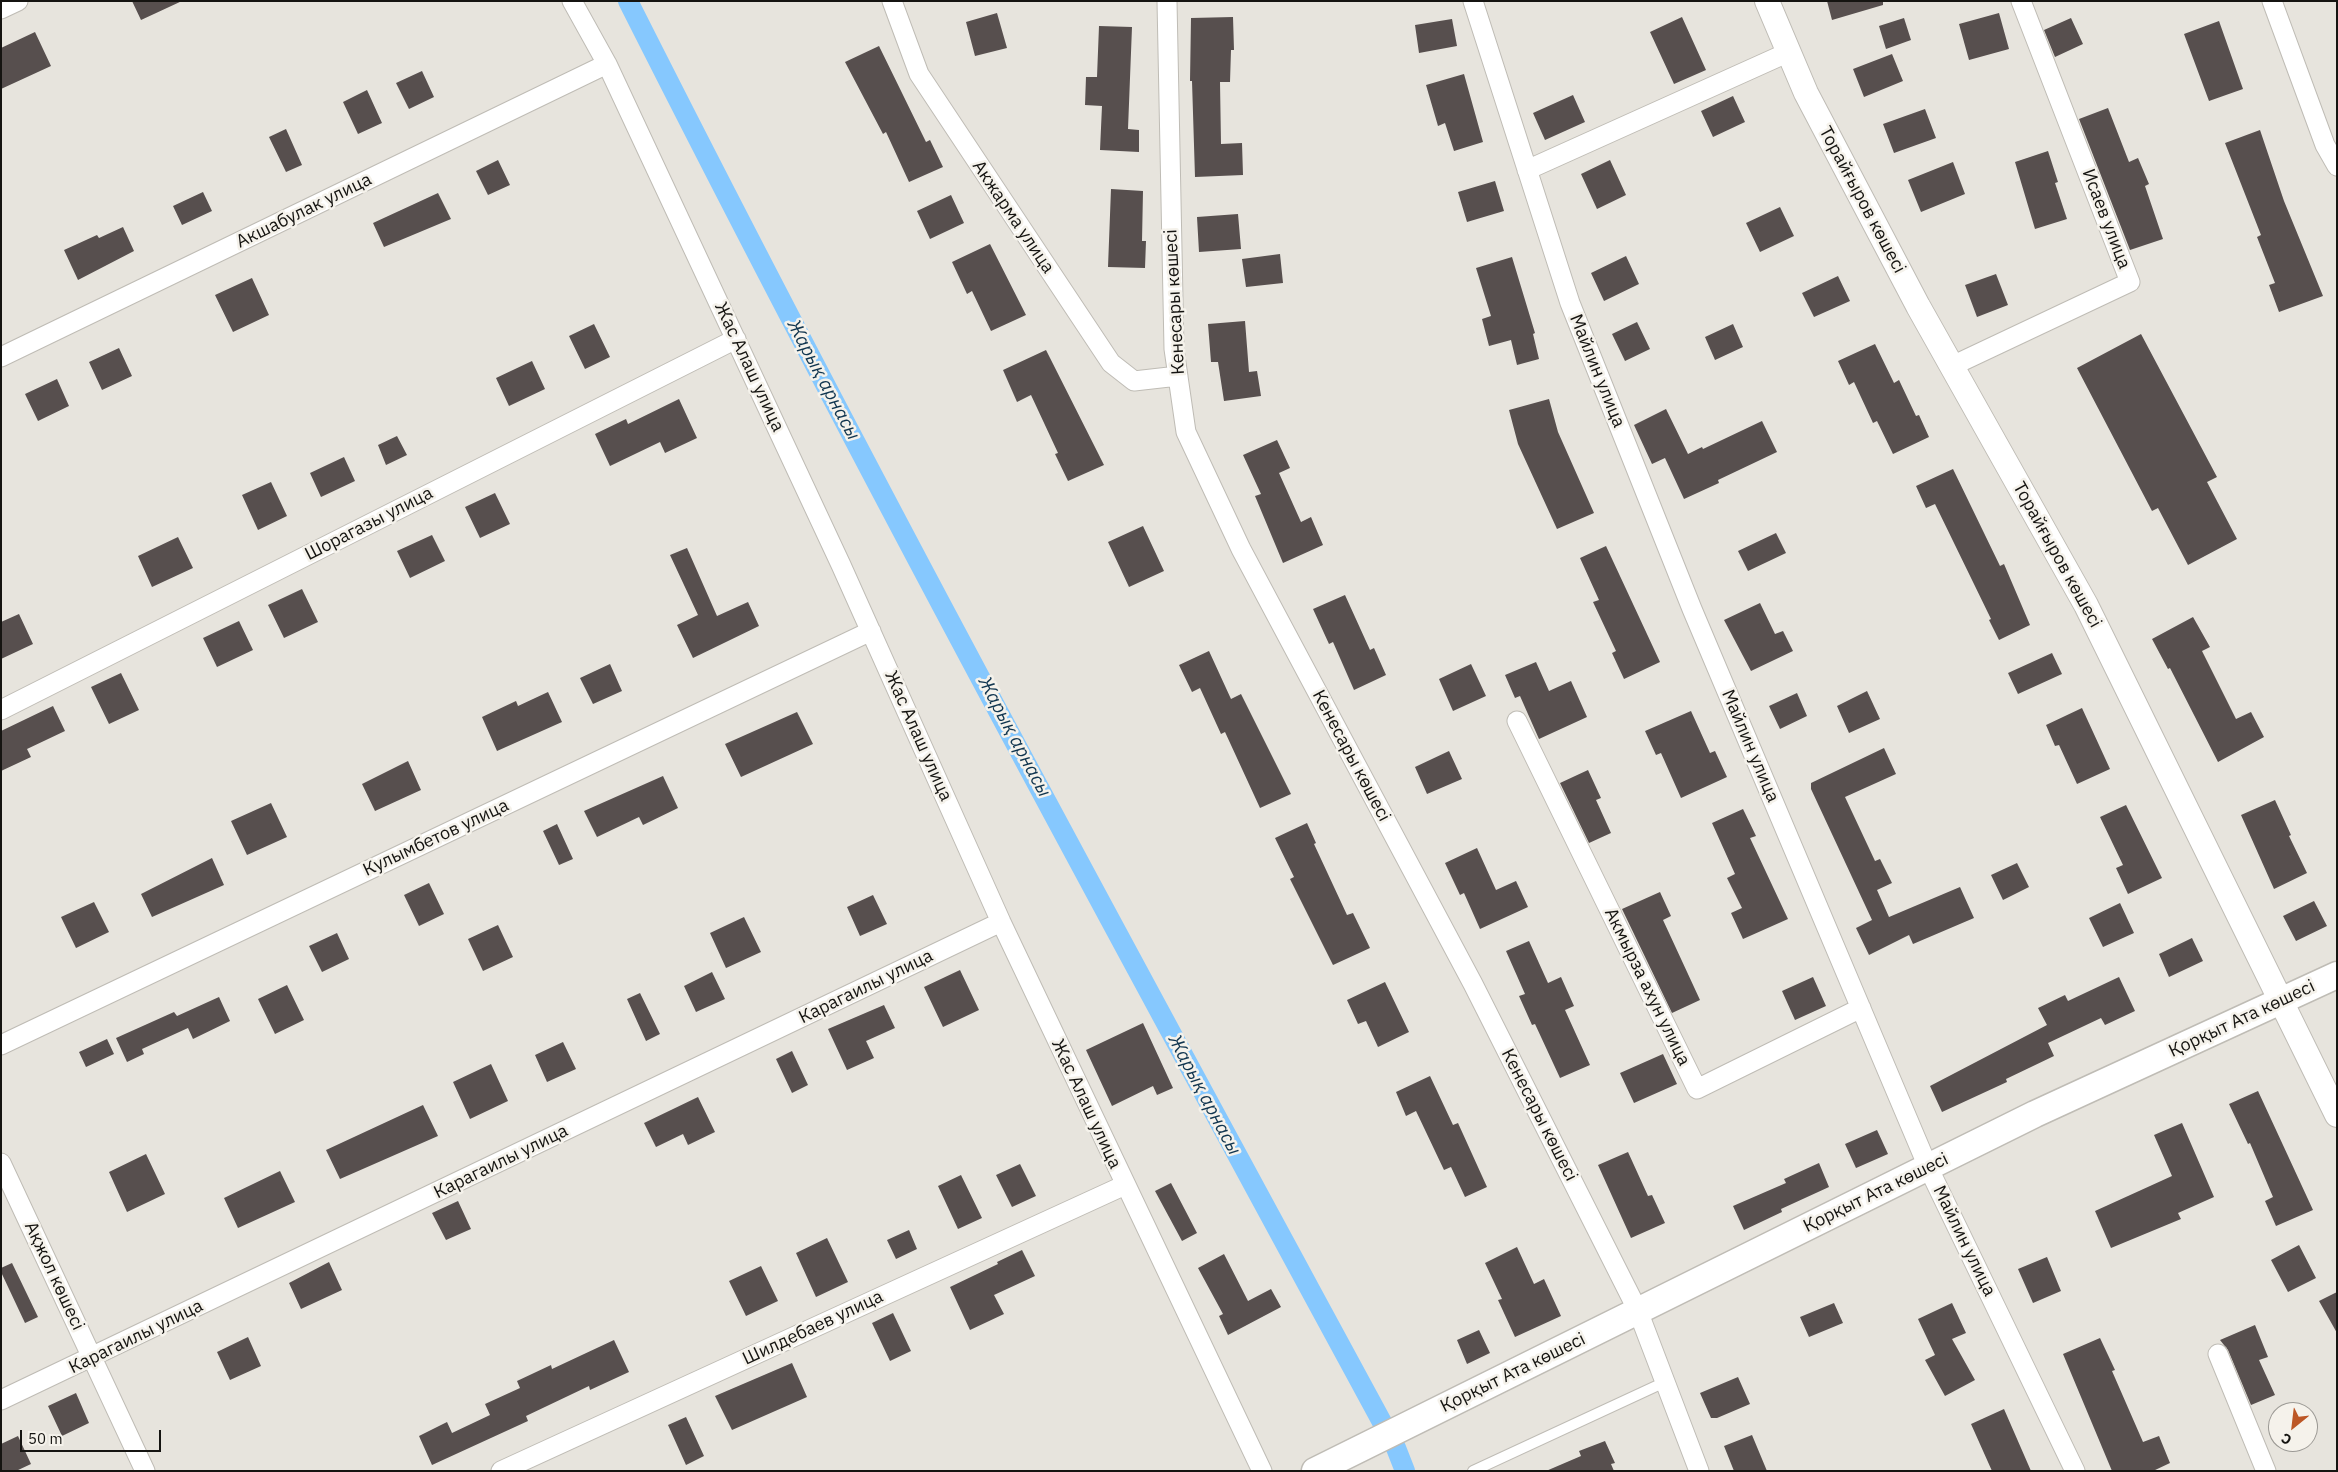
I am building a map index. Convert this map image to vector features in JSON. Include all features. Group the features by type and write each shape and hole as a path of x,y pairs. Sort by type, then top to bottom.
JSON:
{"main road":[{"name":"Қорқыт Ата көшесі","path":"1314,1471 2035,1114 2337,975"}],"street":[{"path":"1,9 18,1"},
{"name":"Жас Алаш улица","path":"572,1 607,64 871,631 1000,922 1262,1471"},
{"name":"Акжарма улица","path":"892,1 919,74 1111,363 1134,381 1178,376"},
{"name":"Кенесары көшесі","path":"1167,1 1174,349 1186,432 1241,549 1472,984 1638,1311 1699,1471"},
{"name":"Майлин улица","path":"1472,1 1578,321 1692,609 1928,1167 2075,1471"},
{"name":"Торайғыров көшесі","path":"1767,1 1806,93 1952,366 2086,605 2337,1115"},
{"name":"Исаев улица","path":"1952,366 2130,282 2021,1"},
{"path":"2272,1 2325,145 2337,166"},
{"path":"1528,170 1789,52"},
{"name":"Акшабулак улица","path":"1,357 607,64"},
{"name":"Шорагазы улица","path":"1,710 736,339"},
{"name":"Кулымбетов улица","path":"1,1045 871,631"},
{"name":"Акмырза ахун улица","path":"1517,721 1697,1088 1861,1008"},
{"name":"Карагаилы улица","path":"1,1400 1000,922"},
{"name":"Ақжол көшесі","path":"1,1163 146,1471"},
{"name":"Шилдебаев улица","path":"500,1471 1125,1185"},
{"path":"2218,1354 2266,1471"}],"lane":[{"path":"1473,1471 1665,1382"}],"building":[{"path":"132,1 182,1 141,20"},
{"path":"1827,1 1883,1 1883,5 1832,20"},
{"path":"997,13 1007,48 975,56 966,22"},
{"path":"1999,13 2009,49 1969,60 1959,24"},
{"path":"1233,17 1234,50 1231,50 1230,82 1220,82 1221,144 1242,143 1243,175 1195,177 1192,81 1190,81 1191,18"},
{"path":"1682,17 1706,70 1674,84 1650,32"},
{"path":"1904,18 1911,40 1886,49 1879,26"},
{"path":"2071,18 2083,44 2055,57 2044,30"},
{"path":"1452,19 1457,46 1419,53 1415,25"},
{"path":"2219,21 2243,89 2209,101 2184,34"},
{"path":"1099,26 1132,27 1128,129 1139,130 1139,152 1100,150 1102,106 1085,105 1086,77 1097,77"},
{"path":"35,32 51,66 1,89 1,48"},
{"path":"879,46 926,142 930,140 943,167 909,182 886,132 883,134 845,62"},
{"path":"1892,54 1903,81 1864,97 1853,69"},
{"path":"422,71 434,97 409,109 396,83"},
{"path":"1464,74 1483,142 1454,151 1445,123 1438,126 1426,85"},
{"path":"367,90 382,123 358,134 343,102"},
{"path":"1573,95 1585,122 1545,140 1533,113"},
{"path":"1733,96 1745,122 1713,137 1701,111"},
{"path":"2108,108 2129,162 2138,158 2149,184 2145,186 2163,239 2130,250 2079,119"},
{"path":"1925,109 1936,138 1894,153 1883,124"},
{"path":"286,129 302,165 286,172 269,137"},
{"path":"2260,130 2284,201 2323,296 2279,312 2269,285 2275,283 2257,237 2261,235 2225,143"},
{"path":"2048,151 2058,182 2055,183 2067,219 2035,229 2015,162"},
{"path":"498,160 510,185 488,195 476,171"},
{"path":"1610,160 1626,195 1597,209 1581,174"},
{"path":"1953,162 1965,194 1921,212 1908,180"},
{"path":"1495,181 1504,211 1467,222 1458,192"},
{"path":"1111,189 1143,191 1142,241 1146,241 1145,268 1108,267"},
{"path":"203,192 212,211 182,225 173,206"},
{"path":"438,193 451,219 384,247 373,223"},
{"path":"951,195 964,223 930,239 917,211"},
{"path":"1780,207 1794,236 1760,252 1746,223"},
{"path":"1238,214 1241,249 1199,252 1197,217"},
{"path":"123,227 134,251 78,280 64,250 97,235 99,238"},
{"path":"990,244 1026,315 991,331 972,291 967,294 952,262"},
{"path":"1280,254 1283,283 1246,287 1242,259"},
{"path":"1626,256 1639,284 1604,301 1591,273"},
{"path":"1512,257 1535,333 1533,334 1539,359 1517,365 1511,340 1489,346 1482,319 1491,316 1476,268"},
{"path":"1996,274 2008,305 1977,317 1965,285"},
{"path":"1838,276 1850,301 1814,317 1802,293"},
{"path":"252,278 269,315 233,332 215,295"},
{"path":"1245,321 1249,372 1257,371 1261,396 1224,401 1218,362 1211,362 1208,324"},
{"path":"1637,322 1650,349 1625,361 1612,334"},
{"path":"594,324 610,357 585,369 569,336"},
{"path":"1733,324 1743,347 1715,360 1705,337"},
{"path":"2141,334 2217,477 2207,482 2237,539 2188,565 2158,508 2152,511 2077,368"},
{"path":"1875,344 1894,383 1899,380 1916,416 1919,415 1929,437 1893,454 1877,421 1873,423 1854,382 1849,385 1838,361"},
{"path":"119,348 132,376 102,390 89,362"},
{"path":"1046,350 1104,465 1068,481 1055,454 1058,453 1031,395 1017,402 1003,370"},
{"path":"532,361 545,389 509,406 496,378"},
{"path":"57,379 69,406 38,421 25,394"},
{"path":"679,399 697,438 665,453 660,442 610,466 595,434 626,419 628,424"},
{"path":"1549,399 1558,432 1594,513 1557,529 1518,444 1509,410"},
{"path":"1666,409 1688,454 1702,447 1703,449 1762,421 1777,452 1718,480 1719,483 1684,499 1665,458 1652,464 1634,425"},
{"path":"397,436 407,455 386,465 378,445"},
{"path":"1277,440 1290,468 1279,473 1301,522 1311,517 1323,545 1283,563 1255,496 1261,494 1243,455"},
{"path":"344,457 355,481 321,497 310,473"},
{"path":"1953,469 2000,566 2004,564 2030,625 1999,640 1989,620 1991,619 1935,504 1926,508 1916,486"},
{"path":"271,482 287,516 258,530 242,495"},
{"path":"495,493 510,524 480,538 465,507"},
{"path":"1143,526 1164,571 1129,587 1108,542"},
{"path":"1776,533 1786,553 1748,571 1738,551"},
{"path":"432,535 445,561 410,578 397,551"},
{"path":"178,537 193,568 152,587 138,556"},
{"path":"1606,546 1660,662 1624,679 1612,653 1616,651 1593,602 1599,600 1580,558"},
{"path":"687,548 717,616 748,602 759,626 693,658 677,625 698,615 670,555"},
{"path":"302,589 318,622 284,638 268,605"},
{"path":"1345,595 1370,650 1374,648 1386,675 1354,690 1333,642 1329,644 1313,609"},
{"path":"1760,603 1775,634 1783,631 1793,651 1751,671 1724,620"},
{"path":"19,614 33,644 1,659 1,622"},
{"path":"2193,617 2210,647 2202,651 2236,719 2251,712 2264,737 2218,762 2170,668 2168,669 2152,639"},
{"path":"239,621 253,650 217,667 203,638"},
{"path":"1209,651 1231,699 1241,694 1291,794 1260,808 1225,732 1221,734 1200,688 1192,692 1179,665"},
{"path":"2052,653 2062,674 2018,694 2008,673"},
{"path":"1536,662 1549,691 1571,681 1587,717 1539,739 1520,696 1515,698 1505,675"},
{"path":"610,664 622,691 593,704 580,678"},
{"path":"1471,664 1486,696 1453,711 1439,679"},
{"path":"121,673 139,710 109,724 91,687"},
{"path":"1867,691 1880,719 1849,733 1837,706"},
{"path":"548,692 562,722 497,751 482,717 516,701 518,706"},
{"path":"1797,693 1807,716 1780,729 1769,706"},
{"path":"53,706 65,731 27,749 31,757 1,771 1,731"},
{"path":"2082,708 2110,769 2077,784 2059,745 2055,746 2046,725"},
{"path":"1691,711 1710,753 1715,751 1727,777 1681,798 1661,753 1656,755 1645,731"},
{"path":"797,712 813,744 741,777 725,744"},
{"path":"1884,748 1896,774 1845,797 1875,861 1880,859 1892,883 1877,890 1889,917 1960,887 1974,918 1913,944 1909,935 1869,955 1856,928 1872,920 1811,789 1811,783"},
{"path":"1449,751 1462,779 1427,794 1415,767"},
{"path":"408,761 421,790 375,811 362,784"},
{"path":"1588,770 1601,798 1596,800 1611,833 1589,843 1560,783"},
{"path":"663,776 678,808 643,825 639,817 597,837 584,811"},
{"path":"2275,800 2291,835 2289,836 2307,873 2274,889 2241,815"},
{"path":"271,803 287,837 247,855 231,821"},
{"path":"2126,805 2162,878 2128,894 2116,868 2123,865 2100,817"},
{"path":"1743,809 1756,836 1750,838 1788,919 1743,939 1731,913 1742,908 1727,878 1735,874 1712,823"},
{"path":"1307,823 1316,843 1314,844 1347,915 1353,913 1370,948 1333,965 1290,879 1294,877 1275,838"},
{"path":"557,824 573,859 559,865 543,831"},
{"path":"1477,848 1496,890 1516,881 1528,907 1480,929 1464,893 1460,895 1445,863"},
{"path":"212,858 224,885 152,917 141,894"},
{"path":"2017,863 2029,887 2003,900 1991,875"},
{"path":"429,883 444,914 419,926 404,895"},
{"path":"1660,892 1671,916 1663,920 1700,1000 1672,1013 1622,909"},
{"path":"873,895 887,924 860,936 847,907"},
{"path":"2314,901 2327,926 2296,941 2283,916"},
{"path":"94,902 109,932 76,948 61,917"},
{"path":"2120,903 2134,933 2103,947 2089,918"},
{"path":"744,917 761,952 726,968 710,933"},
{"path":"498,925 513,957 483,971 468,939"},
{"path":"337,933 349,959 322,972 309,946"},
{"path":"2192,938 2203,961 2169,977 2159,954"},
{"path":"1529,941 1548,983 1561,977 1574,1006 1565,1010 1590,1065 1560,1078 1535,1024 1532,1025 1519,996 1525,994 1506,951"},
{"path":"960,970 979,1010 943,1027 924,987"},
{"path":"712,972 725,999 696,1012 684,986"},
{"path":"1813,977 1826,1006 1795,1020 1782,991"},
{"path":"2119,977 2135,1011 2105,1025 2101,1018 2048,1043 2054,1056 2006,1079 2007,1082 1942,1112 1930,1086 2047,1025 2038,1008 2065,995 2068,1001"},
{"path":"1385,982 1409,1032 1378,1047 1366,1021 1358,1024 1347,1000"},
{"path":"287,985 304,1020 275,1034 258,999"},
{"path":"640,993 660,1034 646,1041 627,999"},
{"path":"219,997 230,1021 193,1039 188,1028 142,1049 144,1054 127,1062 116,1038 174,1012 177,1016"},
{"path":"884,1005 895,1028 866,1041 874,1058 847,1070 828,1029"},
{"path":"1143,1023 1173,1088 1157,1095 1153,1086 1112,1106 1086,1050"},
{"path":"107,1039 114,1054 86,1067 79,1052"},
{"path":"563,1042 576,1069 547,1082 535,1055"},
{"path":"792,1051 808,1085 792,1093 776,1059"},
{"path":"1663,1054 1677,1084 1634,1103 1620,1073"},
{"path":"491,1064 508,1101 470,1119 453,1082"},
{"path":"1430,1076 1453,1125 1458,1123 1487,1187 1465,1197 1451,1167 1444,1170 1416,1111 1406,1116 1396,1092"},
{"path":"2258,1091 2313,1210 2276,1226 2265,1201 2273,1197 2250,1143 2248,1144 2229,1104"},
{"path":"698,1097 715,1132 688,1145 683,1134 656,1147 644,1123"},
{"path":"423,1105 438,1136 340,1179 326,1150"},
{"path":"2182,1123 2214,1197 2178,1213 2181,1219 2111,1248 2095,1211 2172,1176 2154,1135"},
{"path":"1877,1130 1888,1154 1856,1168 1845,1144"},
{"path":"1628,1152 1648,1196 1652,1195 1665,1223 1631,1238 1598,1165"},
{"path":"146,1154 165,1194 127,1212 109,1172"},
{"path":"1819,1163 1829,1187 1781,1209 1782,1212 1744,1230 1733,1206 1786,1183 1784,1179"},
{"path":"1020,1164 1036,1196 1012,1207 996,1175"},
{"path":"280,1171 295,1202 238,1228 224,1198"},
{"path":"961,1175 982,1218 958,1229 938,1186"},
{"path":"1171,1183 1197,1233 1182,1241 1155,1191"},
{"path":"458,1201 471,1229 446,1240 432,1213"},
{"path":"909,1230 917,1249 896,1259 887,1240"},
{"path":"827,1238 848,1282 816,1297 796,1253"},
{"path":"2299,1245 2316,1278 2288,1292 2271,1260"},
{"path":"1517,1247 1534,1284 1544,1279 1561,1316 1515,1337 1498,1300 1502,1299 1485,1263"},
{"path":"1022,1250 1035,1276 994,1295 1004,1314 970,1330 950,1287"},
{"path":"1224,1254 1248,1301 1271,1289 1281,1307 1228,1335 1219,1316 1223,1314 1198,1268"},
{"path":"2047,1257 2061,1291 2033,1303 2018,1269"},
{"path":"329,1262 342,1290 301,1309 289,1283"},
{"path":"12,1263 38,1317 25,1323 1,1272 1,1268"},
{"path":"761,1266 778,1301 746,1316 729,1281"},
{"path":"2337,1292 2337,1333 2319,1301"},
{"path":"1834,1303 1843,1323 1809,1337 1800,1317"},
{"path":"1952,1303 1966,1333 1952,1339 1975,1380 1945,1396 1925,1360 1935,1355 1918,1319"},
{"path":"893,1313 911,1351 890,1361 872,1323"},
{"path":"2255,1325 2268,1357 2259,1360 2275,1395 2251,1405 2228,1350 2220,1340"},
{"path":"1479,1330 1490,1353 1467,1364 1457,1340"},
{"path":"248,1337 261,1366 230,1380 217,1352"},
{"path":"2100,1338 2115,1370 2112,1371 2143,1442 2159,1436 2170,1463 2153,1471 2112,1471 2063,1354"},
{"path":"614,1340 629,1372 590,1390 589,1386 526,1416 528,1421 432,1465 419,1436 447,1422 452,1433 490,1415 485,1404 520,1388 517,1381 551,1365 552,1369"},
{"path":"792,1363 807,1397 732,1430 715,1396"},
{"path":"1738,1377 1750,1404 1717,1418 1711,1418 1700,1393"},
{"path":"76,1393 89,1423 62,1436 48,1406"},
{"path":"2004,1409 2031,1471 1992,1471 1971,1424"},
{"path":"686,1417 704,1456 686,1465 668,1425"},
{"path":"1752,1435 1767,1471 1734,1471 1724,1446"},
{"path":"18,1436 31,1464 16,1471 1,1471 1,1444"},
{"path":"1605,1441 1615,1463 1611,1464 1614,1471 1546,1471 1581,1456 1579,1451"}],"waterway":[{"name":"Жарық арнасы","path":"628,1 721,184 911,547 1396,1448 1405,1471"}]}
